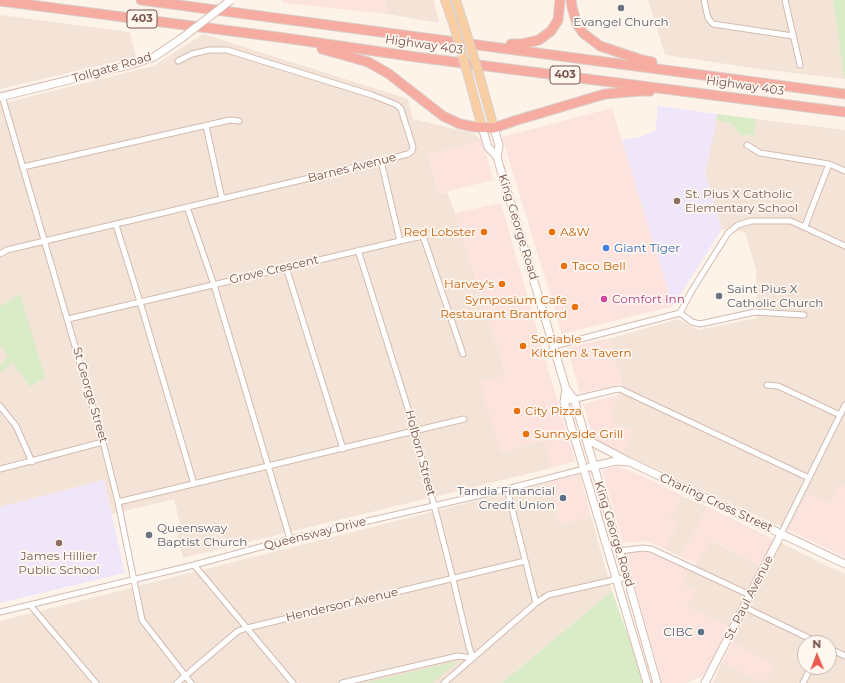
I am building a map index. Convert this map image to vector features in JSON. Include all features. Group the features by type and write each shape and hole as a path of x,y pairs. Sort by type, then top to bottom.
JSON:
{"highway":[{"name":"Highway 403","path":"0,0 416,57 708,93 845,112"},
{"name":"Highway 403","path":"141,0 845,94"},
{"path":"473,44 521,44 539,40 551,31 558,20 560,0"},
{"path":"571,0 577,24 583,33 600,46 642,60 732,79"},
{"path":"284,38 297,43 338,52 368,62 389,74 443,116 460,124 475,127 494,128 606,94 639,91 691,94 708,93"}],"main road":[{"name":"Tollgate Road","path":"1,96 133,64 154,56 182,38 231,0"},
{"name":"King George Road","path":"445,0 453,23 488,147 497,157 566,389 574,399 657,683"},
{"name":"King George Road","path":"456,0 499,145 497,157"},
{"name":"King George Road","path":"566,389 564,402 647,683"},
{"path":"586,439 630,462"},
{"name":"Charing Cross Street","path":"584,469 616,461 630,462 845,564"},
{"name":"St. Paul Avenue","path":"705,683 781,534"}],"street":[{"path":"704,0 708,18 713,24 793,36"},
{"path":"784,0 800,65"},
{"name":"Barnes Avenue","path":"0,254 7,250 381,161 408,154 412,151 413,147 401,109 397,105 372,95 227,50 209,50 192,54 178,61"},
{"name":"St George Street","path":"1,96 68,319 103,442 118,502 142,620 191,683"},
{"path":"23,167 230,120 239,121"},
{"path":"206,126 222,199"},
{"path":"747,145 760,153 829,164 845,171"},
{"path":"381,161 400,241"},
{"path":"805,226 829,164"},
{"path":"187,207 214,284 290,539"},
{"path":"554,346 680,313 691,292 728,233 738,225 751,221 792,221 845,246"},
{"path":"116,225 194,484"},
{"name":"Grove Crescent","path":"68,319 422,236 463,354"},
{"name":"Holborn Street","path":"358,250 415,431 473,658"},
{"path":"286,268 343,449"},
{"path":"680,313 692,322 700,324 755,312 804,315"},
{"path":"767,385 778,386 840,415"},
{"path":"564,402 620,389 809,478"},
{"name":"St. Paul Avenue","path":"781,534 845,404"},
{"path":"0,406 16,426 32,462"},
{"path":"118,502 464,419"},
{"path":"0,469 32,462 103,442"},
{"name":"Queensway Drive","path":"0,612 194,565 290,539 507,489 584,469"},
{"path":"507,489 536,603"},
{"path":"619,551 643,548 651,549 750,595"},
{"name":"Henderson Avenue","path":"177,683 238,631 525,561"},
{"path":"194,565 293,683"},
{"path":"444,683 536,603 548,595 627,577"},
{"path":"30,605 96,683"},
{"path":"744,607 802,635"},
{"path":"342,683 458,656 473,658"}],"shaded area":[{"path":"283,0 384,0 387,14 283,3"},
{"path":"384,0 434,0 439,23 387,14"},
{"path":"648,0 833,0 844,79 760,69 665,55"},
{"path":"0,15 130,32 136,57 0,89"},
{"path":"203,34 408,99 413,119 472,133 483,141 428,155 438,194 447,192 455,213 506,374 500,452 545,440 552,468 183,558 176,531 181,529 174,499 112,514 104,480 0,507 0,104 153,66"},
{"name":"St. Pius X Catholic Elementary School","path":"658,106 718,114 705,173 722,229 673,306 622,140 639,137 655,131"},
{"path":"612,108 673,306 562,334 502,137"},
{"path":"756,119 845,130 845,487 839,484 829,505 807,493 788,530 622,453 632,431 615,424 610,414 622,384 609,339 678,319 699,330 757,318 756,270 745,232 722,229 705,173 716,120 732,124 741,136 749,134 753,136"},
{"path":"483,141 493,180 438,194 428,155"},
{"path":"501,203 575,461 552,468 544,440 500,452 480,382 506,374 455,213"},
{"path":"609,339 622,384 580,393 567,348"},
{"path":"618,395 610,414 615,424 632,431 622,453 594,439 583,404"},
{"path":"619,466 647,478 682,496 669,520 677,525 665,549 646,541 623,543 602,470"},
{"path":"580,474 591,516 560,524 550,482"},
{"name":"James Hillier Public School","path":"104,480 125,573 0,603 0,507"},
{"path":"550,482 560,524 591,516 612,591 502,683 0,683 0,621"},
{"path":"839,484 845,487 845,557 788,530 807,493 829,504"},
{"path":"682,496 708,507 681,557 665,549 677,525 669,520"},
{"path":"708,507 773,539 759,565 711,539 697,564 681,557"},
{"path":"710,539 759,565 773,539 845,574 845,683 713,683 722,662 763,682 773,664 732,643 739,630 730,628 687,606 686,586 683,581 689,570 697,564"},
{"path":"645,549 689,570 683,582 686,586 695,590 687,606 730,628 707,670 702,676 687,683 662,683 625,552"},
{"path":"732,643 773,664 763,682 722,662"}],"green space":[{"path":"833,0 845,0 845,79 844,79"},
{"path":"718,114 756,119 754,137 749,134 741,136 732,124 716,120"},
{"path":"20,294 45,377 30,387 12,363 0,373 0,365 8,357 0,346 0,306"},
{"path":"612,591 645,683 502,683"},
{"path":"458,661 433,683 364,683"}],"place":[{"name":"Evangel Church","path":"621,8"},
{"name":"St. Pius X Catholic Elementary School","path":"677,201"},
{"name":"Red Lobster","path":"484,232"},
{"name":"A&W","path":"552,232"},
{"name":"Giant Tiger","path":"606,248"},
{"name":"Taco Bell","path":"564,266"},
{"name":"Harvey's","path":"502,284"},
{"name":"Saint Pius X Catholic Church","path":"719,296"},
{"name":"Comfort Inn","path":"604,299"},
{"name":"Symposium Cafe Restaurant Brantford","path":"575,307"},
{"name":"Sociable Kitchen & Tavern","path":"523,346"},
{"name":"City Pizza","path":"517,411"},
{"name":"Sunnyside Grill","path":"526,434"},
{"name":"Tandia Financial Credit Union","path":"563,498"},
{"name":"Queensway Baptist Church","path":"149,535"},
{"name":"James Hillier Public School","path":"59,543"},
{"name":"CIBC","path":"701,632"}]}
